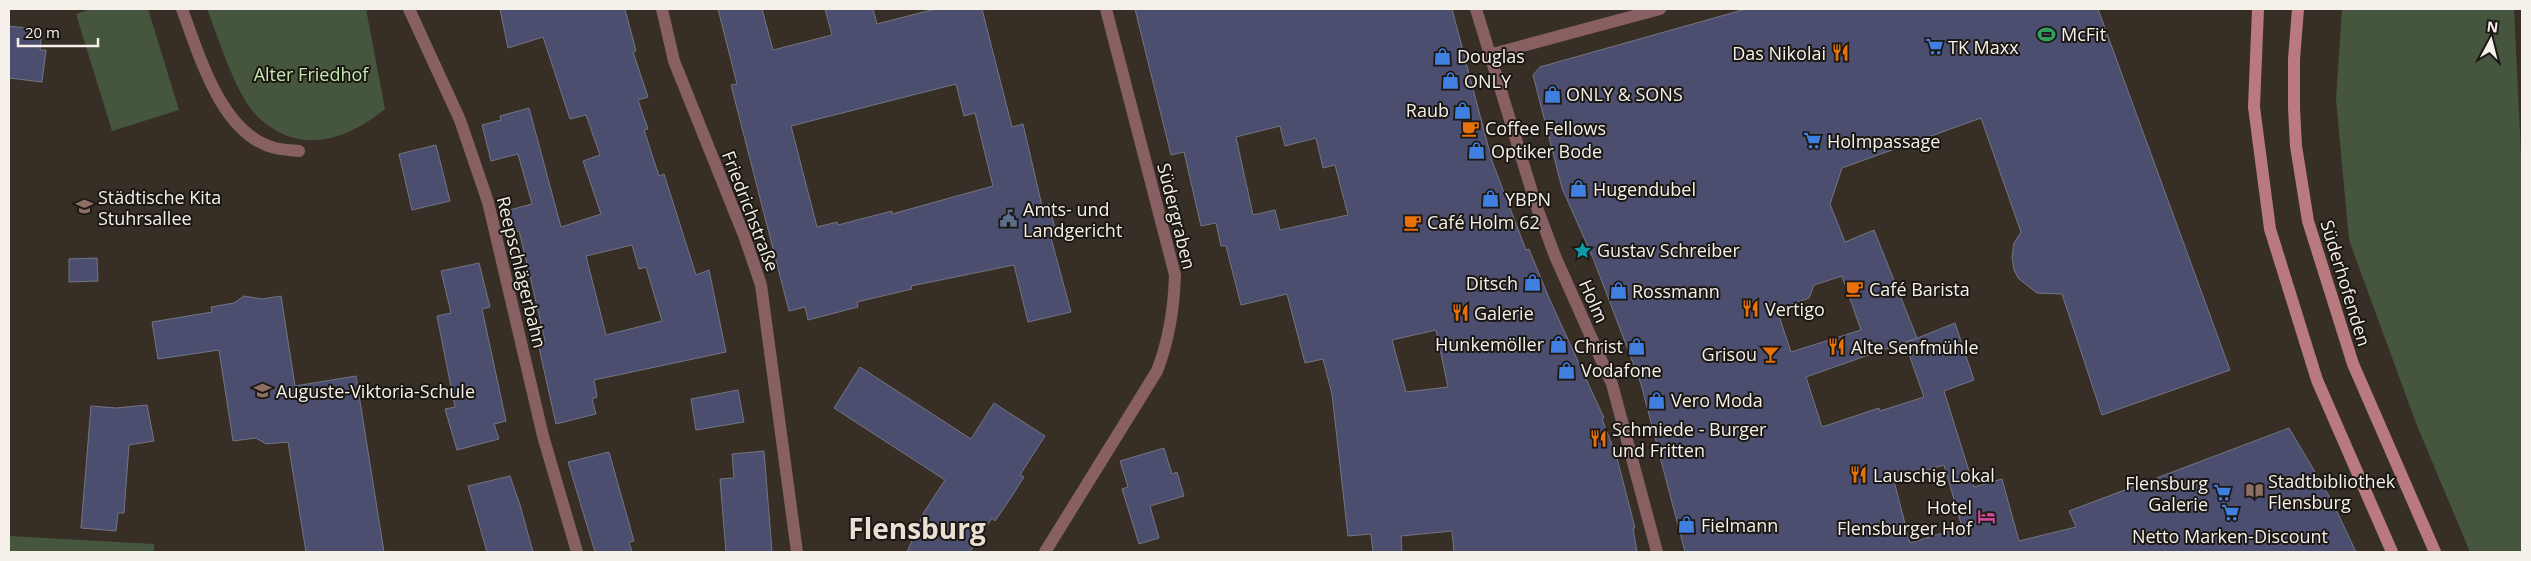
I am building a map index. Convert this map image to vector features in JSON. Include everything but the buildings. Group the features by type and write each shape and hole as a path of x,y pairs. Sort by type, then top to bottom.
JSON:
{"main road":[{"path":"2258,9 2254,107 2270,230 2317,380 2392,552"},
{"name":"Süderhofenden","path":"2298,9 2294,59 2294,108 2296,146 2308,220 2353,364 2435,552"}],"street":[{"path":"182,9 208,79 224,106 242,129 274,148 298,151"},
{"name":"Reepschlägerbahn","path":"409,9 460,120 488,202 543,436 577,552"},
{"name":"Friedrichstraße","path":"662,9 674,61 745,238 761,285 797,552"},
{"name":"Südergraben","path":"1045,552 1157,371 1166,347 1175,301 1175,275 1106,9"},
{"name":"Holm","path":"1476,9 1536,205 1555,256 1612,384 1657,552"},
{"path":"1489,55 1660,9"}],"green space":[{"path":"91,9 148,9 179,110 112,131 76,14"},
{"name":"Alter Friedhof","path":"207,9 366,9 385,109 355,129 323,139 307,140 291,137 275,130 259,118 243,96 229,67"},
{"path":"2342,9 2514,9 2522,175 2522,552 2470,552 2416,423 2349,240 2336,99"},
{"path":"9,536 154,544 154,552 9,552"}],"place":[{"name":"McFit","path":"2047,34"},
{"name":"TK Maxx","path":"1934,47"},
{"name":"Das Nikolai","path":"1840,53"},
{"name":"Douglas","path":"1443,56"},
{"name":"ONLY","path":"1450,81"},
{"name":"ONLY & SONS","path":"1552,94"},
{"name":"Raub","path":"1463,110"},
{"name":"Coffee Fellows","path":"1471,128"},
{"name":"Holmpassage","path":"1813,141"},
{"name":"Optiker Bode","path":"1477,151"},
{"name":"Hugendubel","path":"1579,189"},
{"name":"YBPN","path":"1491,199"},
{"name":"Städtische Kita Stuhrsallee","path":"84,207"},
{"name":"Amts- und Landgericht","path":"1009,219"},
{"name":"Café Holm 62","path":"1413,222"},
{"name":"Gustav Schreiber","path":"1583,250"},
{"name":"Ditsch","path":"1532,283"},
{"name":"Café Barista","path":"1855,289"},
{"name":"Rossmann","path":"1618,291"},
{"name":"Vertigo","path":"1751,309"},
{"name":"Galerie","path":"1460,313"},
{"name":"Hunkemöller","path":"1558,344"},
{"name":"Christ","path":"1637,346"},
{"name":"Alte Senfmühle","path":"1837,347"},
{"name":"Grisou","path":"1771,354"},
{"name":"Vodafone","path":"1567,370"},
{"name":"Auguste-Viktoria-Schule","path":"262,391"},
{"name":"Vero Moda","path":"1657,400"},
{"name":"Schmiede - Burger und Fritten","path":"1598,439"},
{"name":"Lauschig Lokal","path":"1859,475"},
{"name":"Stadtbibliothek Flensburg","path":"2254,491"},
{"name":"Flensburg Galerie","path":"2222,493"},
{"name":"Netto Marken-Discount","path":"2230,513"},
{"name":"Hotel Flensburger Hof","path":"1986,517"},
{"name":"Fielmann","path":"1687,525"}],"district":[{"name":"Flensburg","path":"917,528"}]}
